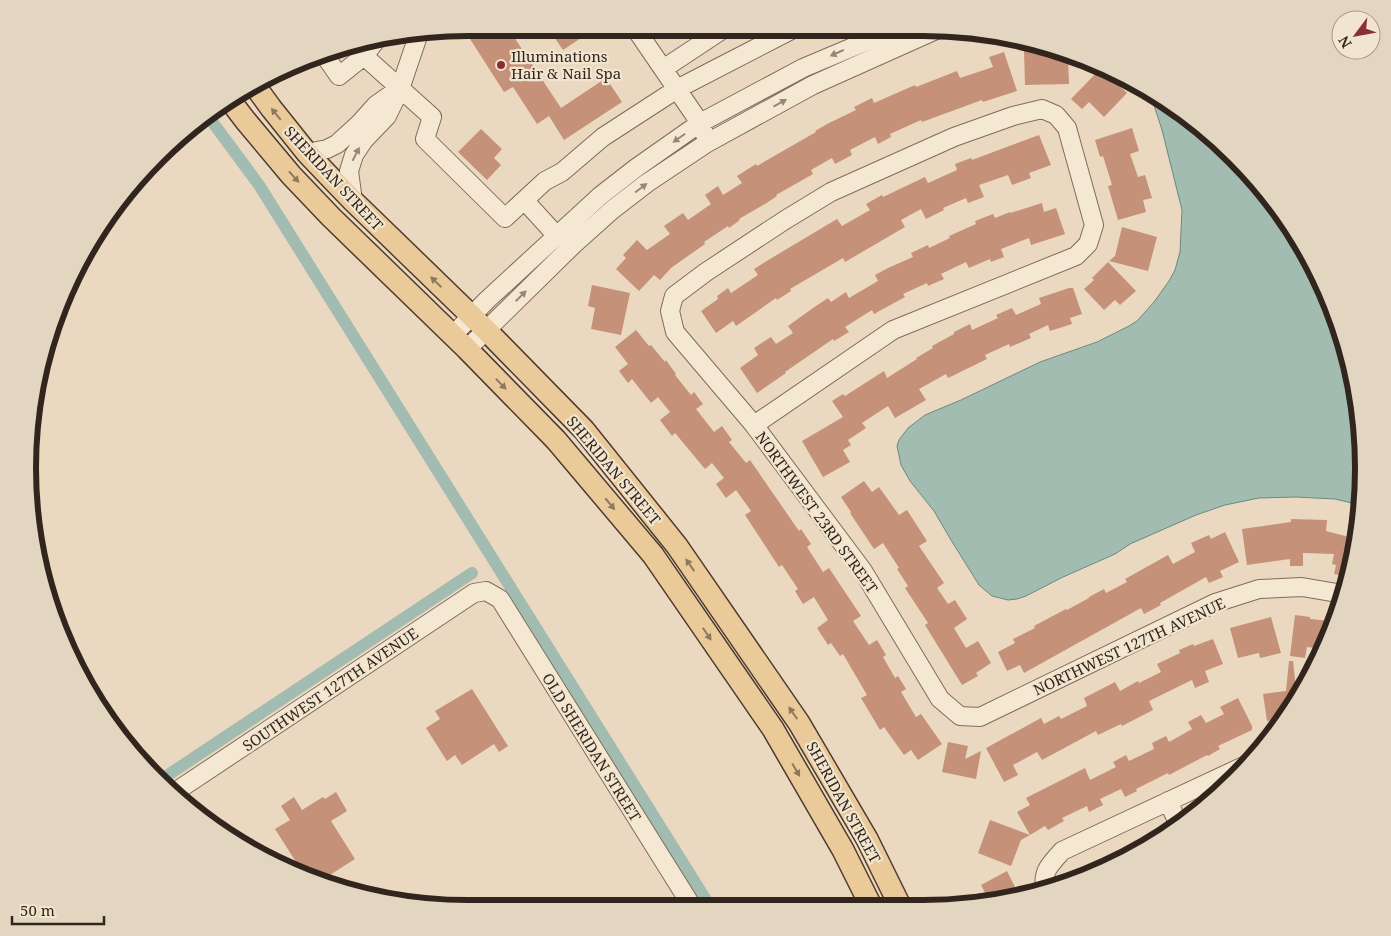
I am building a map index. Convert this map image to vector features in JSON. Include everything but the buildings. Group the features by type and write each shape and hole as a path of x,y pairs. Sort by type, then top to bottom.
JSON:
{"main road":[{"name":"SHERIDAN STREET","path":"258,91 307,153 353,201 584,430 677,546 799,723 867,839 897,900"},
{"name":"SHERIDAN STREET","path":"234,105 324,210 460,342 556,440 653,555 773,730 843,850 868,900"}],"street":[{"path":"640,36 700,123 707,143"},
{"path":"663,69 713,36"},
{"path":"328,60 339,76 369,49 400,89 432,117 425,139 505,218 545,181 562,172 603,137 677,89 780,36"},
{"path":"460,342 556,235 600,196 636,168 700,123 803,68 879,36"},
{"path":"478,323 612,210 647,183 707,143 813,85 922,36"},
{"path":"353,201 349,171 354,155 364,140 387,116 400,89 417,39"},
{"path":"307,153 327,149 337,144 376,105 400,89"},
{"name":"NORTHWEST 23RD STREET","path":"754,425 893,330 1076,256 1088,244 1094,225 1067,128 1056,115 1042,108 1013,116 954,137 831,192 706,272 674,296 670,311 675,332 754,425 863,571 940,699 960,716"},
{"path":"525,201 556,235"},
{"name":"NORTHWEST 127TH AVENUE","path":"960,716 980,717 1215,603 1259,589 1302,587 1336,593"},
{"name":"SOUTHWEST 127TH AVENUE","path":"179,789 474,593 486,591"},
{"name":"OLD SHERIDAN STREET","path":"486,591 500,599 688,900"},
{"path":"1044,882 1046,869 1062,852 1227,774"},
{"path":"1168,801 1176,818"}],"shaded area":[{"path":"1153,103 1186,125 1208,143 1248,183 1282,228 1310,277 1332,329 1346,384 1354,440 1353,503 1335,499 1296,497 1259,498 1225,505 1196,515 1130,544 1115,554 1026,596 1008,600 992,596 979,585 934,511 910,481 901,465 897,446 899,440 908,428 925,415 1040,362 1097,342 1137,321 1154,302 1175,270 1180,252 1182,210"}],"waterway":[{"path":"211,121 259,185 706,900"},
{"path":"166,776 472,573"}],"place":[{"name":"Illuminations Hair & Nail Spa","path":"501,65"}]}
